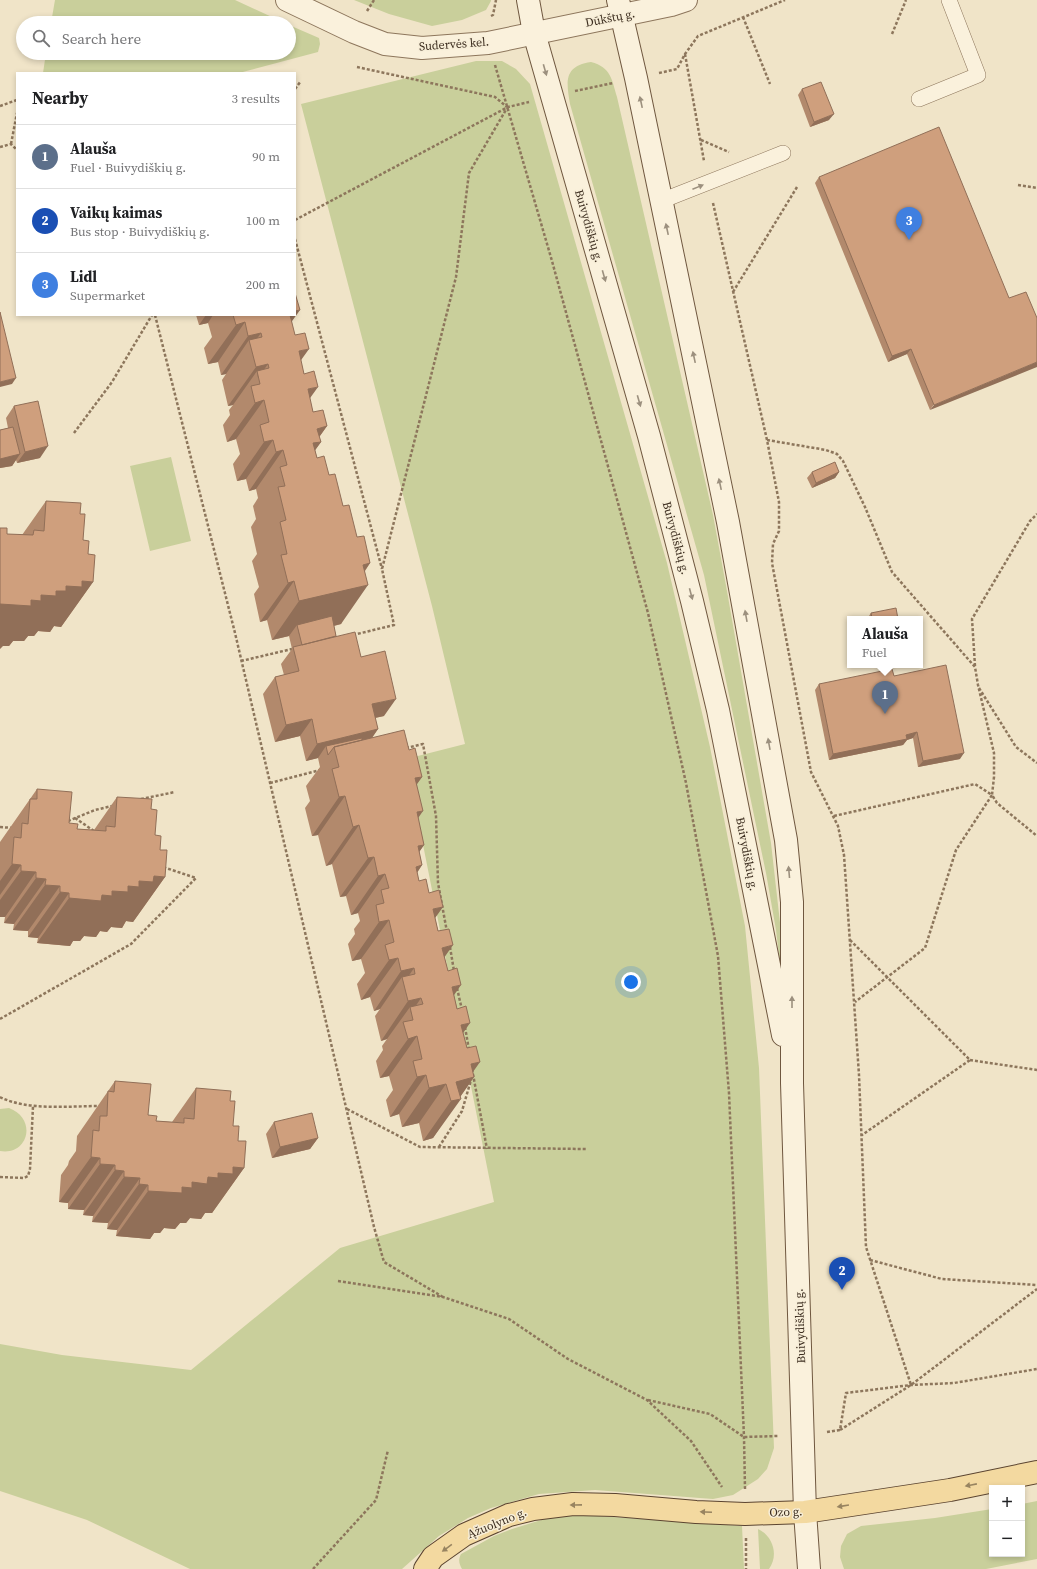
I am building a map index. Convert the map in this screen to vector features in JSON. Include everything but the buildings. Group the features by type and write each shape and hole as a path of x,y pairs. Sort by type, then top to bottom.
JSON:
{"main road":[{"name":"Sudervės kel.","path":"287,0 354,32 385,44 422,48 488,43 534,33"},
{"name":"Buivydiškių g.","path":"528,0 534,33 649,436 692,602 718,710 792,1083"},
{"name":"Dūkštų g.","path":"534,33 620,8 671,5 686,0"},
{"name":"Buivydiškių g.","path":"620,8 636,78 728,522 786,840 792,902 792,1083 804,1436 805,1512 809,1569"},
{"name":"Ozo g.","path":"533,1509 573,1504 615,1505 696,1512 745,1514 805,1512 950,1490 1037,1472"},
{"name":"Ąžuolyno g.","path":"425,1569 433,1558 464,1535 509,1515 533,1509"}],"lane":[{"path":"919,99 978,75 948,0"},
{"path":"661,201 783,153"}],"path":[{"path":"296,219 508,107 677,69 685,54 698,36 785,0"},
{"path":"892,34 906,0"},
{"path":"743,17 770,84"},
{"path":"685,54 708,183 767,440 779,502 779,531 773,544 772,563 811,772 838,826 844,855 862,1135 866,1247 911,1385"},
{"path":"357,68 495,97 508,107 552,261 648,613 686,783 718,956 729,1093 745,1490"},
{"path":"296,88 301,81"},
{"path":"0,106 16,100"},
{"path":"382,569 456,277 469,173 508,107"},
{"path":"11,144 16,118"},
{"path":"0,147 11,144"},
{"path":"11,144 16,149"},
{"path":"1018,185 1037,188"},
{"path":"733,292 798,187"},
{"path":"296,243 382,569 394,625 349,636"},
{"path":"74,433 112,382 152,316"},
{"path":"153,316 179,409 241,661 374,1227 384,1262 443,1297"},
{"path":"767,440 826,450 837,454 843,461 865,507 892,572 975,667"},
{"path":"854,1002 886,976 925,948 956,850 992,795 994,753 975,667 972,619 1030,521 1037,514"},
{"path":"241,661 292,649"},
{"path":"978,685 1016,747 1037,763"},
{"path":"401,750 423,744 436,816 438,883 448,938"},
{"path":"270,783 321,770"},
{"path":"834,816 975,784 992,795 997,803 1037,836"},
{"path":"139,800 175,792"},
{"path":"63,822 95,810 117,805"},
{"path":"75,818 100,836"},
{"path":"0,827 15,828"},
{"path":"0,1019 131,944 196,878 164,867 157,862"},
{"path":"850,940 970,1060 1037,1070"},
{"path":"450,946 456,978"},
{"path":"457,985 463,1017"},
{"path":"464,1025 470,1056"},
{"path":"862,1135 970,1060"},
{"path":"472,1064 487,1149"},
{"path":"439,1148 462,1111 473,1072"},
{"path":"0,1097 7,1101 33,1106 101,1106"},
{"path":"0,1177 24,1178 28,1176 30,1169 33,1106"},
{"path":"347,1109 420,1147 586,1149"},
{"path":"870,1260 942,1279 1037,1285"},
{"path":"338,1281 443,1297 509,1319 568,1359 647,1400 710,1414 744,1437 804,1436 840,1430 911,1385 1037,1289"},
{"path":"840,1430 846,1393 911,1385 954,1383 1037,1369"},
{"path":"647,1400 691,1441 722,1487"},
{"path":"313,1569 376,1500 388,1450"},
{"path":"745,1514 746,1569"}],"green space":[{"path":"55,0 235,0 270,16 52,16"},
{"path":"354,0 491,1 486,10 462,20 432,26 389,14"},
{"path":"296,28 319,38 320,44 318,52 296,58"},
{"path":"45,60 288,60 243,72 43,72"},
{"path":"476,61 502,61 516,69 530,84 667,563 710,747 745,926 759,1068 774,1448 767,1469 758,1479 733,1495 713,1499 595,1490 539,1494 491,1508 468,1518 439,1536 402,1569 190,1569 87,1520 0,1491 0,1344 62,1355 191,1370 340,1248 494,1202 406,759 465,744 432,606 301,104"},
{"path":"591,62 603,67 610,75 617,97 713,515 771,843 784,958 783,989 776,930 766,873 704,575 570,104 568,82 571,71 582,64"},
{"path":"171,457 191,541 150,551 130,466"},
{"path":"9,1108 18,1113 24,1120 26,1136 17,1148 10,1151 0,1151 0,1109"},
{"path":"1037,1501 1037,1559 986,1569 844,1569 840,1557 841,1546 847,1534 861,1526 935,1518 989,1509 989,1557 1025,1557 1025,1503"},
{"path":"585,1515 742,1526 744,1569 462,1569 460,1565 459,1560 461,1554 494,1536 551,1517"},
{"path":"758,1529 767,1536 773,1546 774,1558 769,1569 760,1569"}],"place":[{"name":"Lidl","path":"909,240"},
{"name":"Alauša","path":"885,714"},
{"name":"Vaikų kaimas","path":"842,1290"}]}
